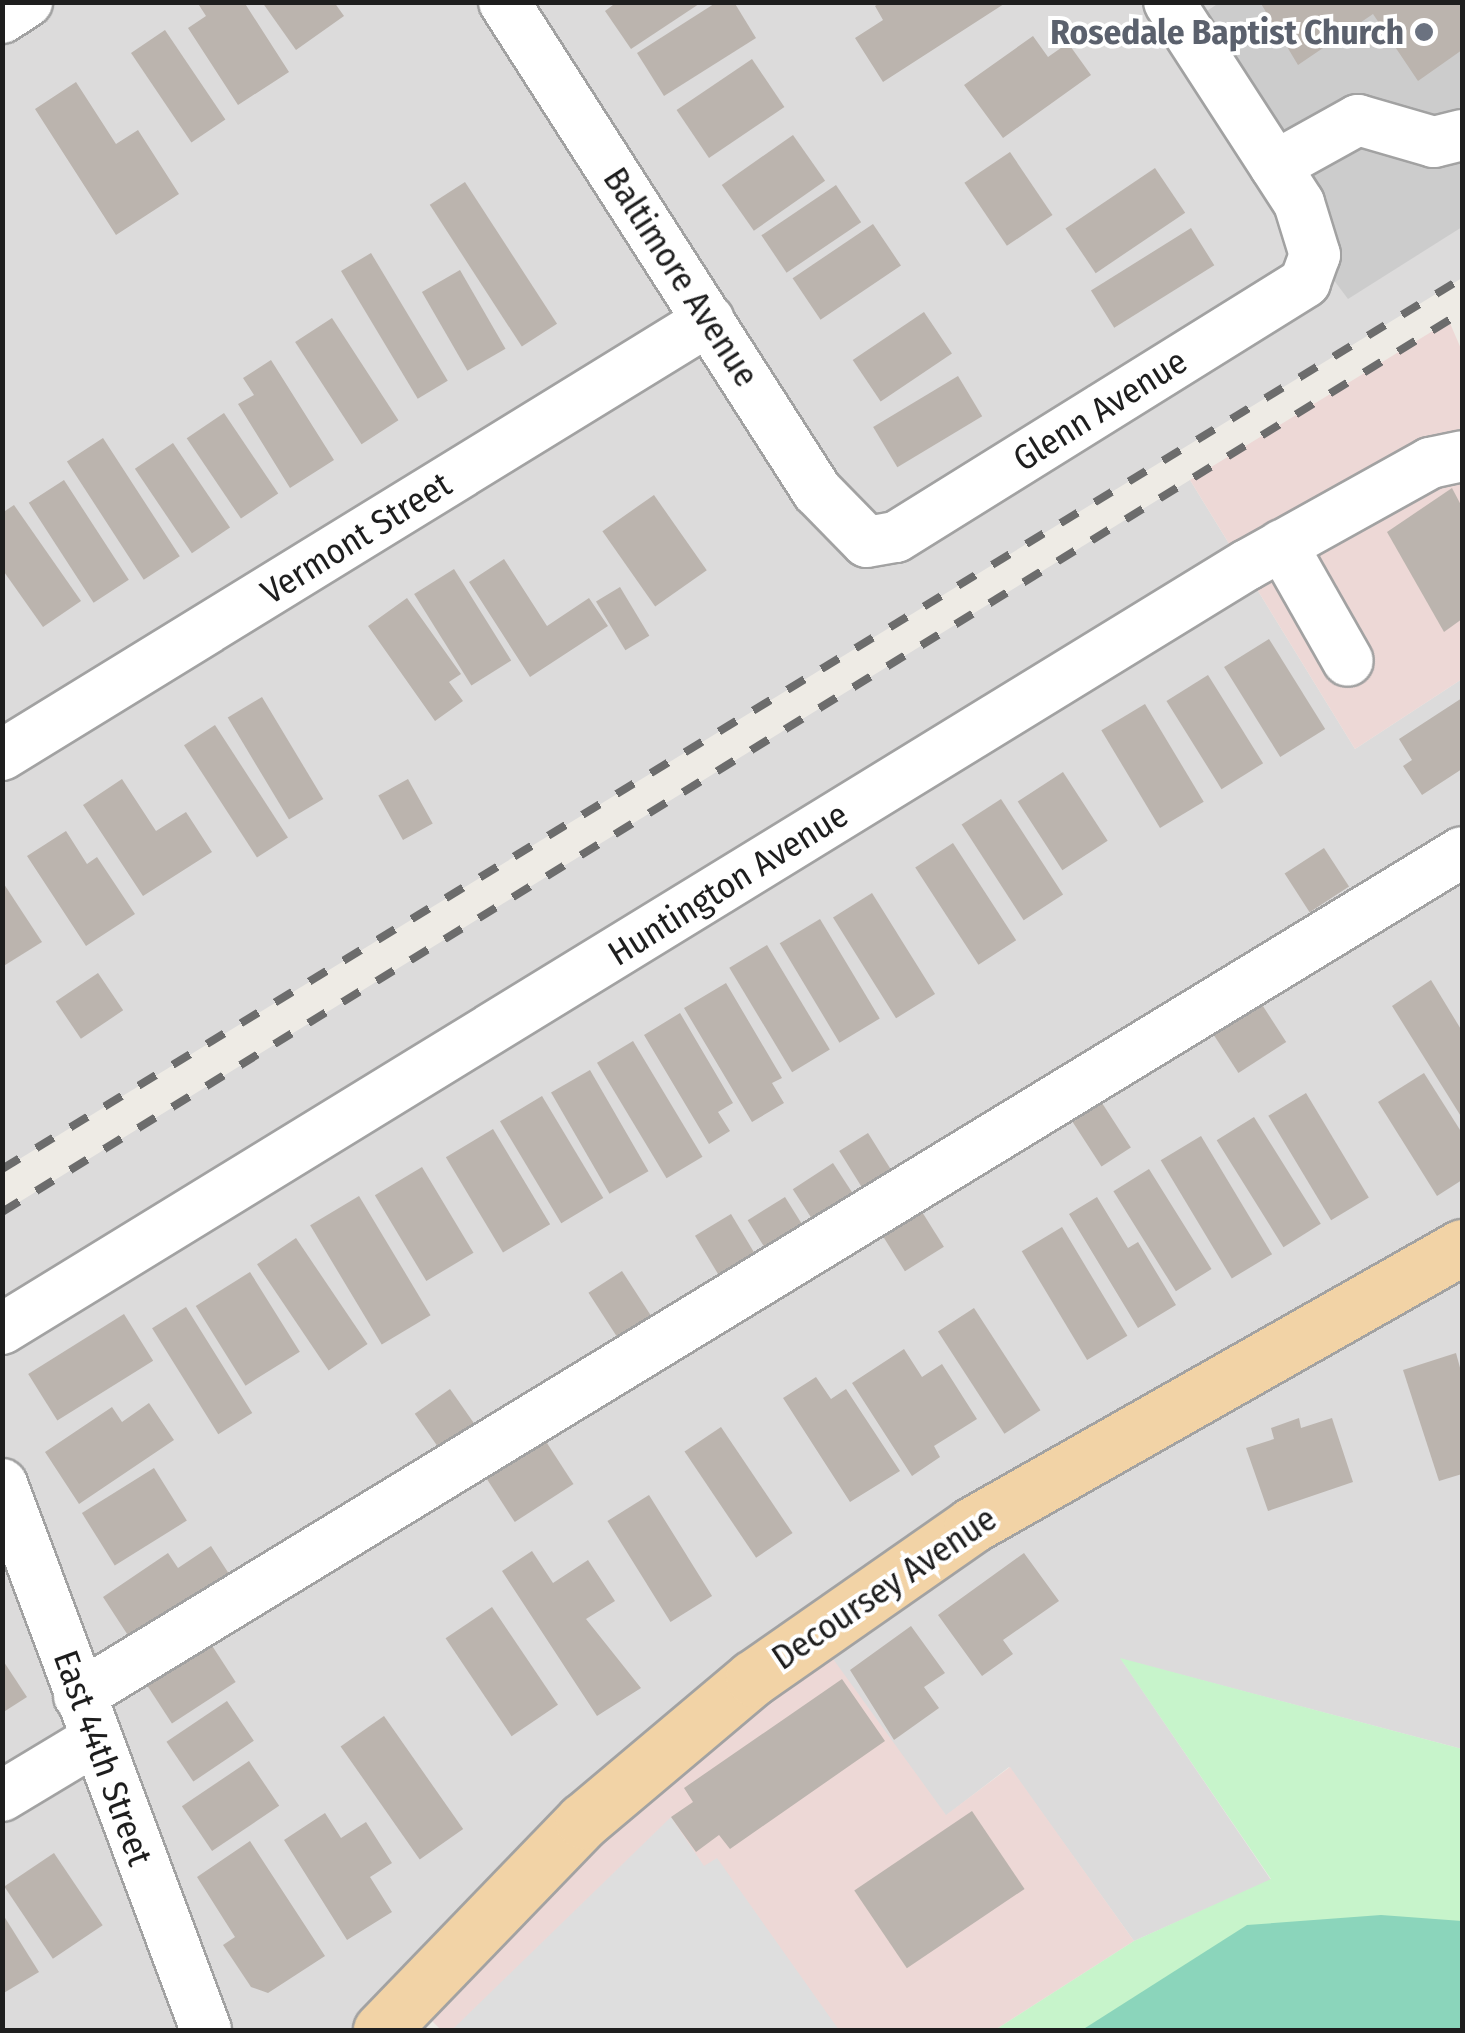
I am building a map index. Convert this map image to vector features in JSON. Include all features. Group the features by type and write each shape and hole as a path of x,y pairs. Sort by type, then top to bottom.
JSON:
{"main road":[{"name":"Decoursey Avenue","path":"381,2030 582,1821 753,1678 972,1525 1462,1247"}],"street":[{"path":"2,18 28,2"},
{"name":"Baltimore Avenue","path":"504,2 817,491 867,542"},
{"path":"1169,2 1275,166 1358,120 1434,142 1462,135"},
{"name":"Glenn Avenue","path":"867,542 896,537 1305,282 1315,255 1312,230 1275,166"},
{"name":"Vermont Street","path":"2,755 709,320"},
{"name":"Huntington Avenue","path":"2,1329 1282,545 1430,463 1462,456"},
{"path":"1282,545 1348,661"},
{"path":"2,1796 87,1718 1462,852"},
{"name":"East 44th Street","path":"2,1484 206,2030"}],"shaded area":[{"path":"3,3 1462,3 1462,278 3,1169"},
{"path":"1219,3 1462,3 1462,227 1348,299 1315,255 1184,26"},
{"path":"1449,321 1462,351 1462,679 1355,749 1190,480"},
{"path":"1190,480 1355,749 1462,679 1462,1749 1121,1659 1271,1880 1134,1941 1009,1767 947,1815 381,2030 3,2030 3,1212"},
{"path":"815,1634 946,1815 1010,1767 1134,1941 995,2030 441,2030 411,2000"},
{"path":"671,1817 704,1866 717,1858 839,2030 453,2029"}],"green space":[{"path":"1120,1658 1462,1749 1462,2030 995,2030 1134,1941 1271,1879"},
{"path":"1381,1915 1462,1921 1462,2030 1082,2030 1247,1925"}],"building":[{"path":"197,2 244,2 289,72 238,105 188,28 206,16"},
{"path":"262,2 334,2 344,16 296,50"},
{"path":"617,2 702,2 631,49 605,11"},
{"path":"717,2 734,2 756,38 664,96 637,53"},
{"path":"881,2 1007,2 883,82 855,38 883,20 875,6"},
{"name":"Rosedale Baptist Church","path":"1260,2 1462,2 1462,50 1418,81 1373,14 1298,65"},
{"path":"165,30 225,120 191,142 131,53"},
{"path":"1033,36 1048,57 1068,43 1091,75 1003,138 964,85"},
{"path":"752,59 784,107 709,158 677,110"},
{"path":"76,82 116,144 138,130 179,194 116,235 35,109"},
{"path":"793,135 825,181 754,231 722,185"},
{"path":"1010,152 1052,215 1007,246 964,183"},
{"path":"1155,168 1185,213 1096,273 1065,228"},
{"path":"465,182 557,324 522,347 430,205"},
{"path":"836,185 861,222 787,273 761,235"},
{"path":"873,224 901,265 821,320 793,278"},
{"path":"1191,228 1214,265 1114,328 1091,291"},
{"path":"371,253 448,381 418,399 341,271"},
{"path":"460,270 506,349 467,371 422,292"},
{"path":"924,312 952,353 881,402 853,360"},
{"path":"332,318 398,420 362,444 295,342"},
{"path":"271,360 334,460 290,488 238,404 254,395 243,378"},
{"path":"958,376 982,416 897,467 873,427"},
{"path":"224,413 278,493 241,519 187,438"},
{"path":"103,438 180,556 144,580 67,461"},
{"path":"173,443 230,528 192,553 135,469"},
{"path":"64,480 129,580 94,603 29,503"},
{"path":"1452,488 1462,507 1462,619 1444,632 1387,532"},
{"path":"654,495 707,570 655,606 602,531"},
{"path":"14,505 81,601 43,627 2,569 2,513"},
{"path":"504,559 547,626 589,598 608,626 530,677 469,582"},
{"path":"454,569 511,661 471,685 414,594"},
{"path":"620,587 649,636 625,650 596,601"},
{"path":"407,598 461,674 449,682 463,701 435,721 368,626"},
{"path":"1269,639 1325,729 1280,757 1224,667"},
{"path":"1208,675 1263,763 1222,789 1166,701"},
{"path":"262,697 323,799 289,820 228,718"},
{"path":"1462,698 1462,769 1422,795 1403,766 1412,760 1399,739"},
{"path":"1145,704 1204,802 1160,828 1101,730"},
{"path":"215,725 288,837 257,858 184,745"},
{"path":"1063,772 1108,841 1062,870 1018,801"},
{"path":"122,779 156,831 186,812 212,852 143,896 83,805"},
{"path":"408,779 433,824 403,840 378,795"},
{"path":"1001,799 1063,895 1024,920 962,825"},
{"path":"66,831 87,864 97,857 135,914 86,946 27,856"},
{"path":"953,843 1016,940 978,965 915,868"},
{"path":"1324,848 1349,887 1310,912 1285,874"},
{"path":"2,881 42,942 2,967"},
{"path":"872,893 935,994 896,1018 833,917"},
{"path":"820,919 880,1018 839,1043 780,943"},
{"path":"767,945 830,1050 792,1072 729,968"},
{"path":"98,973 123,1010 81,1039 56,1002"},
{"path":"1431,980 1462,1031 1462,1118 1392,1006"},
{"path":"726,983 782,1078 772,1083 784,1103 752,1122 684,1008"},
{"path":"1259,1000 1286,1042 1238,1073 1211,1031"},
{"path":"680,1013 733,1103 718,1112 730,1131 709,1144 644,1035"},
{"path":"633,1041 703,1157 667,1178 597,1063"},
{"path":"590,1070 648,1171 610,1194 551,1092"},
{"path":"1424,1073 1462,1133 1462,1180 1437,1196 1378,1102"},
{"path":"1306,1093 1369,1198 1331,1220 1268,1116"},
{"path":"542,1096 603,1198 561,1223 500,1121"},
{"path":"1102,1103 1131,1147 1102,1167 1073,1122"},
{"path":"1254,1117 1321,1224 1283,1247 1217,1140"},
{"path":"493,1129 550,1224 503,1252 446,1157"},
{"path":"868,1133 896,1177 867,1195 839,1151"},
{"path":"1201,1136 1272,1254 1232,1278 1161,1160"},
{"path":"833,1163 856,1199 816,1225 793,1189"},
{"path":"422,1167 474,1253 426,1281 375,1195"},
{"path":"1149,1169 1212,1269 1176,1291 1113,1191"},
{"path":"359,1196 431,1315 382,1345 310,1225"},
{"path":"785,1197 804,1228 767,1251 748,1220"},
{"path":"1097,1197 1128,1248 1138,1242 1176,1305 1138,1328 1069,1214"},
{"path":"919,1207 944,1247 905,1271 880,1231"},
{"path":"731,1214 757,1258 721,1279 695,1236"},
{"path":"1062,1227 1127,1336 1087,1360 1022,1251"},
{"path":"296,1238 368,1344 329,1370 257,1264"},
{"path":"622,1271 652,1318 619,1340 588,1293"},
{"path":"250,1272 300,1352 246,1386 196,1306"},
{"path":"186,1307 252,1413 218,1434 152,1328"},
{"path":"974,1308 1040,1410 1004,1434 938,1331"},
{"path":"124,1314 153,1361 57,1421 28,1374"},
{"path":"904,1349 922,1377 942,1364 977,1419 934,1446 940,1457 912,1476 852,1383"},
{"path":"1456,1353 1462,1375 1462,1474 1439,1481 1403,1370"},
{"path":"816,1377 831,1399 846,1389 900,1471 850,1502 783,1398"},
{"path":"450,1389 479,1431 444,1455 415,1414"},
{"path":"149,1403 174,1440 79,1504 45,1452 112,1407 122,1422"},
{"path":"1299,1418 1301,1428 1332,1418 1353,1482 1268,1511 1246,1448 1274,1439 1271,1428"},
{"path":"721,1427 793,1533 756,1558 685,1452"},
{"path":"543,1437 573,1484 515,1522 484,1475"},
{"path":"154,1468 187,1521 115,1566 82,1513"},
{"path":"649,1495 712,1596 671,1622 607,1521"},
{"path":"211,1546 231,1577 133,1643 103,1597 168,1553 178,1568"},
{"path":"532,1551 553,1583 588,1560 615,1601 586,1619 641,1688 597,1716 502,1571"},
{"path":"1024,1553 1059,1601 1003,1640 1013,1654 982,1676 938,1615"},
{"path":"492,1607 558,1705 512,1736 446,1638"},
{"path":"911,1626 945,1673 924,1687 939,1708 894,1740 850,1670"},
{"path":"209,1641 236,1682 172,1723 145,1682"},
{"path":"2,1659 27,1697 2,1713"},
{"path":"842,1679 885,1741 730,1849 719,1835 696,1852 671,1817 693,1802 684,1788"},
{"path":"227,1701 254,1741 193,1782 166,1742"},
{"path":"384,1716 463,1829 420,1859 341,1746"},
{"path":"249,1761 279,1806 212,1851 182,1806"},
{"path":"972,1811 1025,1889 907,1968 854,1890"},
{"path":"325,1813 341,1838 366,1822 392,1863 370,1877 392,1912 347,1940 284,1840"},
{"path":"250,1841 325,1956 268,1993 251,1987 223,1945 235,1937 197,1877"},
{"path":"54,1853 103,1925 53,1959 4,1887"},
{"path":"2,1913 39,1972 2,1994"}],"railway":[{"path":"2,1169 1462,278"},
{"path":"2,1212 1462,312"}],"place":[{"name":"Rosedale Baptist Church","path":"1424,32"}]}
